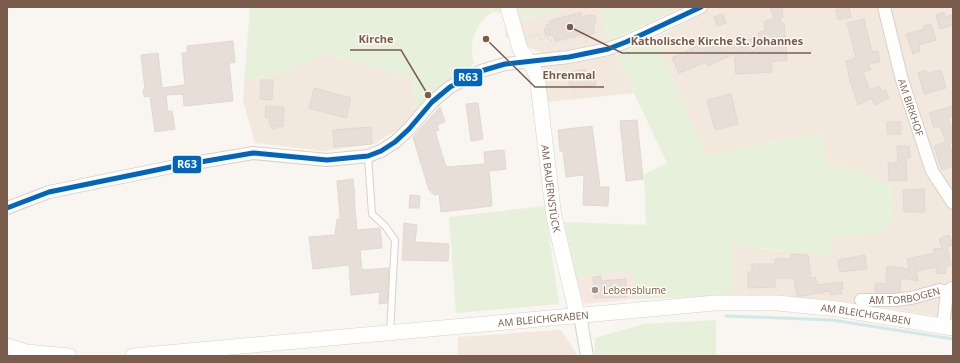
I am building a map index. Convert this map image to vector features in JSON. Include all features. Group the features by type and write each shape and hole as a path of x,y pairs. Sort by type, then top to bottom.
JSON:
{"street":[{"name":"AM BAUERNSTÜCK","path":"508,7 520,49 537,76 554,217 578,315"},
{"path":"7,208 49,192 171,167 253,153 327,160 368,156 381,151 395,142 409,129 432,102 450,87 481,71 505,64 589,54 626,42 701,7"},
{"name":"AM BIRKHOF","path":"884,7 902,80 932,171 953,203"},
{"name":"AM TORBOGEN","path":"861,300 895,300 911,298 940,290 951,291"},
{"path":"948,327 951,291"},
{"name":"AM BLEICHGRABEN","path":"133,356 715,303 777,303 838,310 948,327"},
{"path":"578,315 581,321 587,356"},
{"path":"7,346 26,352 69,356"}],"lane":[{"path":"368,156 372,214 385,226 395,240 390,333"}],"path":[{"path":"517,40 540,34 541,38 555,42 584,34 589,54"}],"shaded area":[{"path":"573,7 587,7 600,10 611,49 616,55 634,93 547,102 542,53 505,36 507,28 504,13 521,21"},
{"path":"693,7 953,7 953,319 843,301 794,297 732,296 732,245 783,251 830,239 885,231 856,169 827,163 821,132 706,155 655,38 696,17"},
{"path":"326,53 392,73 411,77 416,111 402,127 374,144 323,151 255,143 243,101 244,81 276,76"},
{"path":"633,271 635,299 584,304 576,277"},
{"path":"561,330 578,356 458,356 458,337"}],"green space":[{"path":"250,7 502,7 504,13 492,12 481,22 474,34 472,55 474,63 416,111 410,77 327,53 276,76 244,81"},
{"path":"517,7 573,7 520,21"},
{"path":"587,7 683,7 609,41 600,10"},
{"path":"655,38 706,155 821,132 827,163 856,169 891,185 893,218 885,231 830,239 830,256 732,245 732,296 635,299 632,271 576,277 564,222 646,225 644,174 667,163 616,55"},
{"path":"545,206 559,304 456,313 449,217"},
{"path":"716,320 716,356 595,356 595,338 644,324"}],"building":[{"path":"770,7 782,7 783,17 780,18 782,24 784,23 787,60 771,62 772,72 736,74 734,54 708,66 706,62 679,73 672,58 699,45 701,49 715,42 716,44 720,42 759,39 758,32 765,31 764,22 774,18"},
{"path":"849,7 851,17 838,20 836,10"},
{"path":"581,12 582,17 589,15 595,16 596,23 593,26 595,33 586,36 585,33 555,41 553,35 546,36 544,29 547,28 546,25 550,24 549,21"},
{"path":"944,12 945,17 953,15 953,25 940,29 936,15"},
{"path":"723,14 726,23 717,26 714,17"},
{"path":"864,19 872,52 878,51 880,62 869,64 871,70 863,72 870,90 879,86 882,92 885,90 889,98 875,105 871,98 858,105 850,81 846,61 856,58 847,23"},
{"path":"931,24 936,40 919,45 920,51 913,54 906,34 924,29 923,26"},
{"path":"233,41 235,62 229,63 233,101 184,106 183,94 166,95 168,112 172,111 175,129 155,132 150,96 144,97 143,90 145,89 141,55 158,53 162,88 185,85 182,53 187,53 187,46"},
{"path":"586,69 587,75 594,74 596,85 574,88 570,87 567,73"},
{"path":"926,70 927,74 941,70 946,88 924,94 918,73"},
{"path":"261,80 273,80 272,100 260,99"},
{"path":"314,88 351,98 346,118 309,108"},
{"path":"731,94 738,124 715,130 707,100"},
{"path":"478,103 483,139 471,141 466,104"},
{"path":"266,106 284,107 283,127 277,126 274,130 269,125 270,118 265,118"},
{"path":"953,106 953,116 948,117 953,132 953,142 949,144 953,155 953,166 942,170 934,146 946,142 940,126 934,128 929,113"},
{"path":"440,107 445,122 437,125 439,130 435,131 446,167 485,164 484,152 504,150 506,169 489,171 492,206 441,212 439,194 434,195 429,190 413,137"},
{"path":"637,120 643,179 626,181 620,121"},
{"path":"887,122 901,122 901,134 887,134"},
{"path":"592,126 600,187 609,187 608,206 583,205 584,175 566,177 563,151 560,151 558,130"},
{"path":"371,127 372,144 334,147 333,130"},
{"path":"897,146 909,146 910,158 906,158 907,180 889,181 888,163 898,163"},
{"path":"353,179 357,230 380,228 382,248 360,250 362,270 389,268 387,303 379,304 380,292 351,295 349,265 313,269 309,237 335,235 337,219 340,220 337,181"},
{"path":"924,189 925,212 904,212 903,190"},
{"path":"410,195 420,196 419,208 409,208"},
{"path":"404,223 417,225 415,242 449,244 448,261 402,260"},
{"path":"949,235 953,245 946,247 951,265 945,267 946,273 937,274 936,267 916,271 918,281 901,278 900,292 875,292 875,283 886,284 887,266 909,269 907,259 934,253 933,249 942,248 939,239"},
{"path":"791,254 808,255 811,278 815,277 818,285 842,282 843,289 840,289 842,293 830,295 830,291 797,296 794,278 775,278 775,287 748,288 748,272 752,272 752,264 775,264 775,259 791,259"},
{"path":"865,255 867,269 840,272 838,260"},
{"path":"601,276 601,281 626,279 627,297 594,298 593,277"}],"waterway":[{"path":"726,316 832,320 953,339"}],"transit line":[{"name":"R63","path":"7,208 49,192 171,167 253,153 327,160 368,156 381,151 395,142 409,129 432,102 450,87 481,71 505,64 569,57 608,49 701,7"}],"place":[{"name":"Katholische Kirche St. Johannes","path":"570,27"},
{"name":"Ehrenmal","path":"486,39"},
{"name":"Kirche","path":"428,95"},
{"name":"Lebensblume","path":"595,290"}]}
